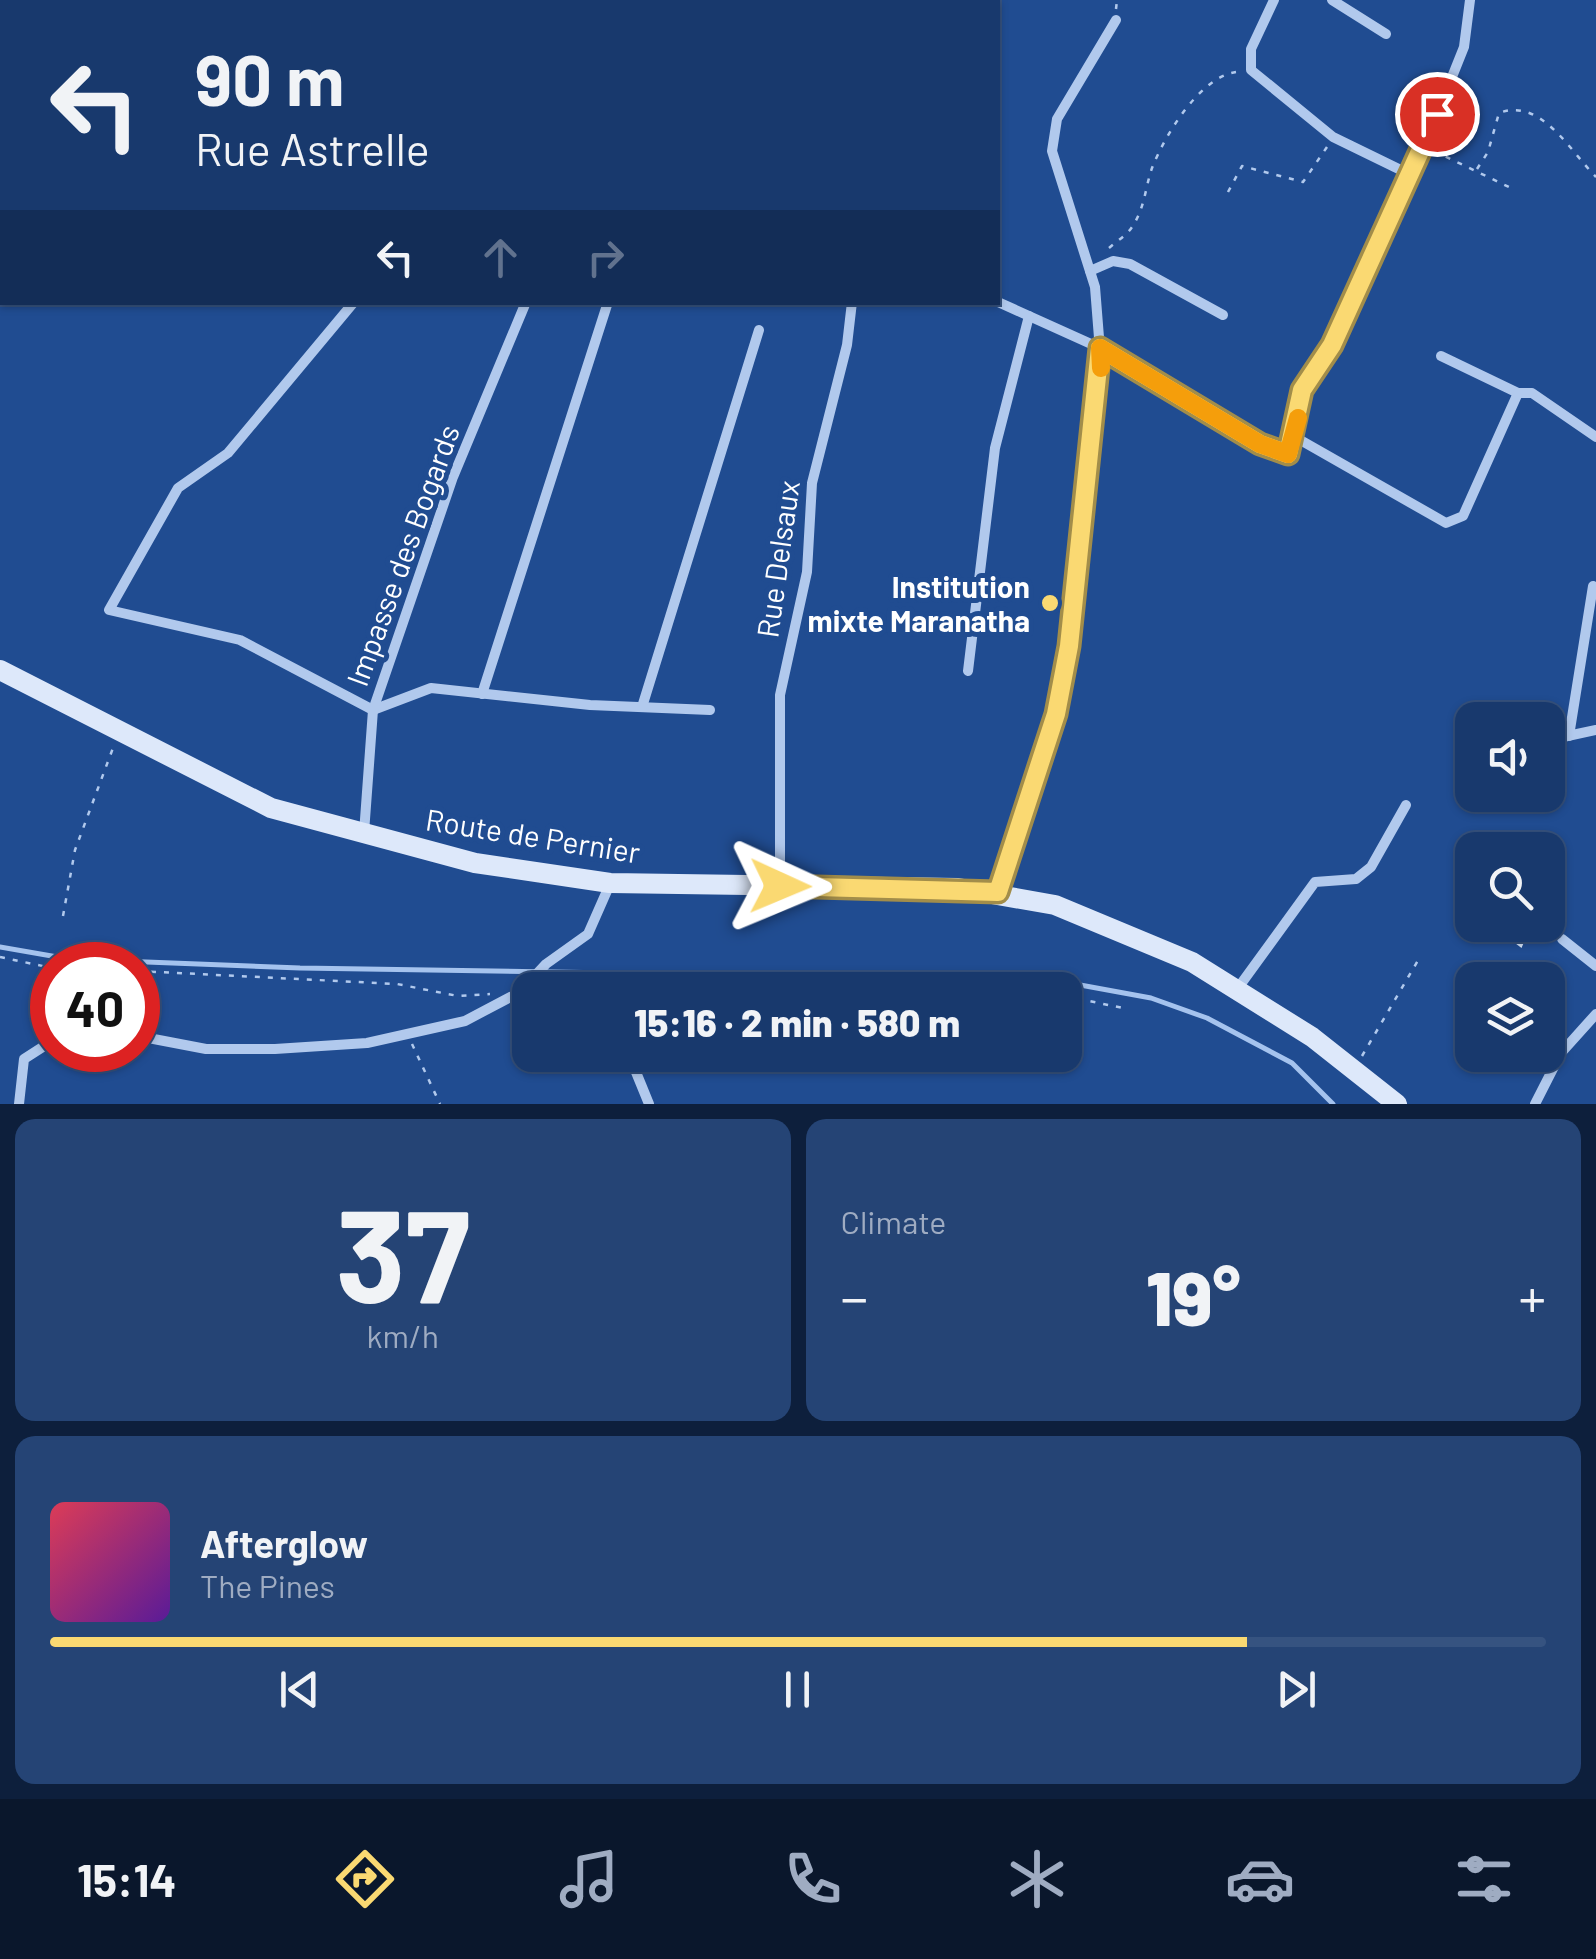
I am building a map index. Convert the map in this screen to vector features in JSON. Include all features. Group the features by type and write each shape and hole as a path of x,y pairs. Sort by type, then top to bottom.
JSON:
{"street":[{"path":"1274,0 1251,49 1251,70 1333,137 1410,175"},
{"path":"1332,0 1386,34"},
{"path":"1000,303 1100,348 1260,444 1288,454 1295,437 1302,390 1332,345 1424,147 1464,47 1470,0"},
{"path":"998,892 1056,714 1069,646 1100,348 1090,267 1052,150 1056,119 1116,20"},
{"path":"1090,267 1113,261 1130,264 1223,315"},
{"path":"351,305 228,453 178,488 109,610 240,640 374,710 431,688 710,710"},
{"name":"Impasse des Bogards","path":"364,834 374,710 453,476 525,305"},
{"path":"482,694 607,305"},
{"name":"Rue Delsaux","path":"780,886 780,695 806,572 812,482 847,344 852,305"},
{"path":"968,671 995,448 1029,316"},
{"path":"642,707 759,330"},
{"path":"1441,356 1518,394 1532,393 1596,437"},
{"path":"1295,437 1446,523 1456,523 1518,394"},
{"path":"1569,736 1593,586"},
{"name":"Route de Pernier","path":"0,670 272,808 475,863 610,883 998,892 1107,924 1192,962 1238,988 1396,1104"},
{"path":"1565,737 1596,730"},
{"path":"1238,988 1314,882 1356,879 1376,862 1406,805"},
{"path":"539,972 588,934 610,883"},
{"path":"1565,941 1596,966"},
{"path":"160,1040 223,1050 367,1042 465,1022 512,998"},
{"path":"1535,1104 1562,1053 1596,1014"},
{"path":"19,1104 24,1060 30,1056"},
{"path":"636,1072 649,1104"}],"path":[{"path":"1090,267 1131,229 1144,205 1153,166 1192,100 1218,74 1251,70"},
{"path":"1477,169 1488,152 1499,113 1514,108 1542,118 1596,178"},
{"path":"1228,192 1242,166 1303,182 1333,137"},
{"path":"1424,147 1513,189"},
{"path":"63,916 75,850 119,732"},
{"path":"0,957 30,963"},
{"path":"1354,1070 1420,957"},
{"path":"160,972 396,984 458,996 512,994"},
{"path":"1082,1000 1123,1008"},
{"path":"407,1034 440,1104"}],"waterway":[{"path":"0,947 69,959 300,968 1053,980 1151,998 1207,1018 1292,1063 1333,1104"}],"slow traffic":[{"path":"1101,368 1100,348 1260,444 1288,454 1298,418"}],"place":[{"name":"Institution mixte Maranatha","path":"1050,603"}],"route":[{"path":"780,886 998,892 1056,714 1069,646 1087,511 1100,348 1260,444 1288,454 1295,437 1302,390 1332,345 1437,114"}]}
